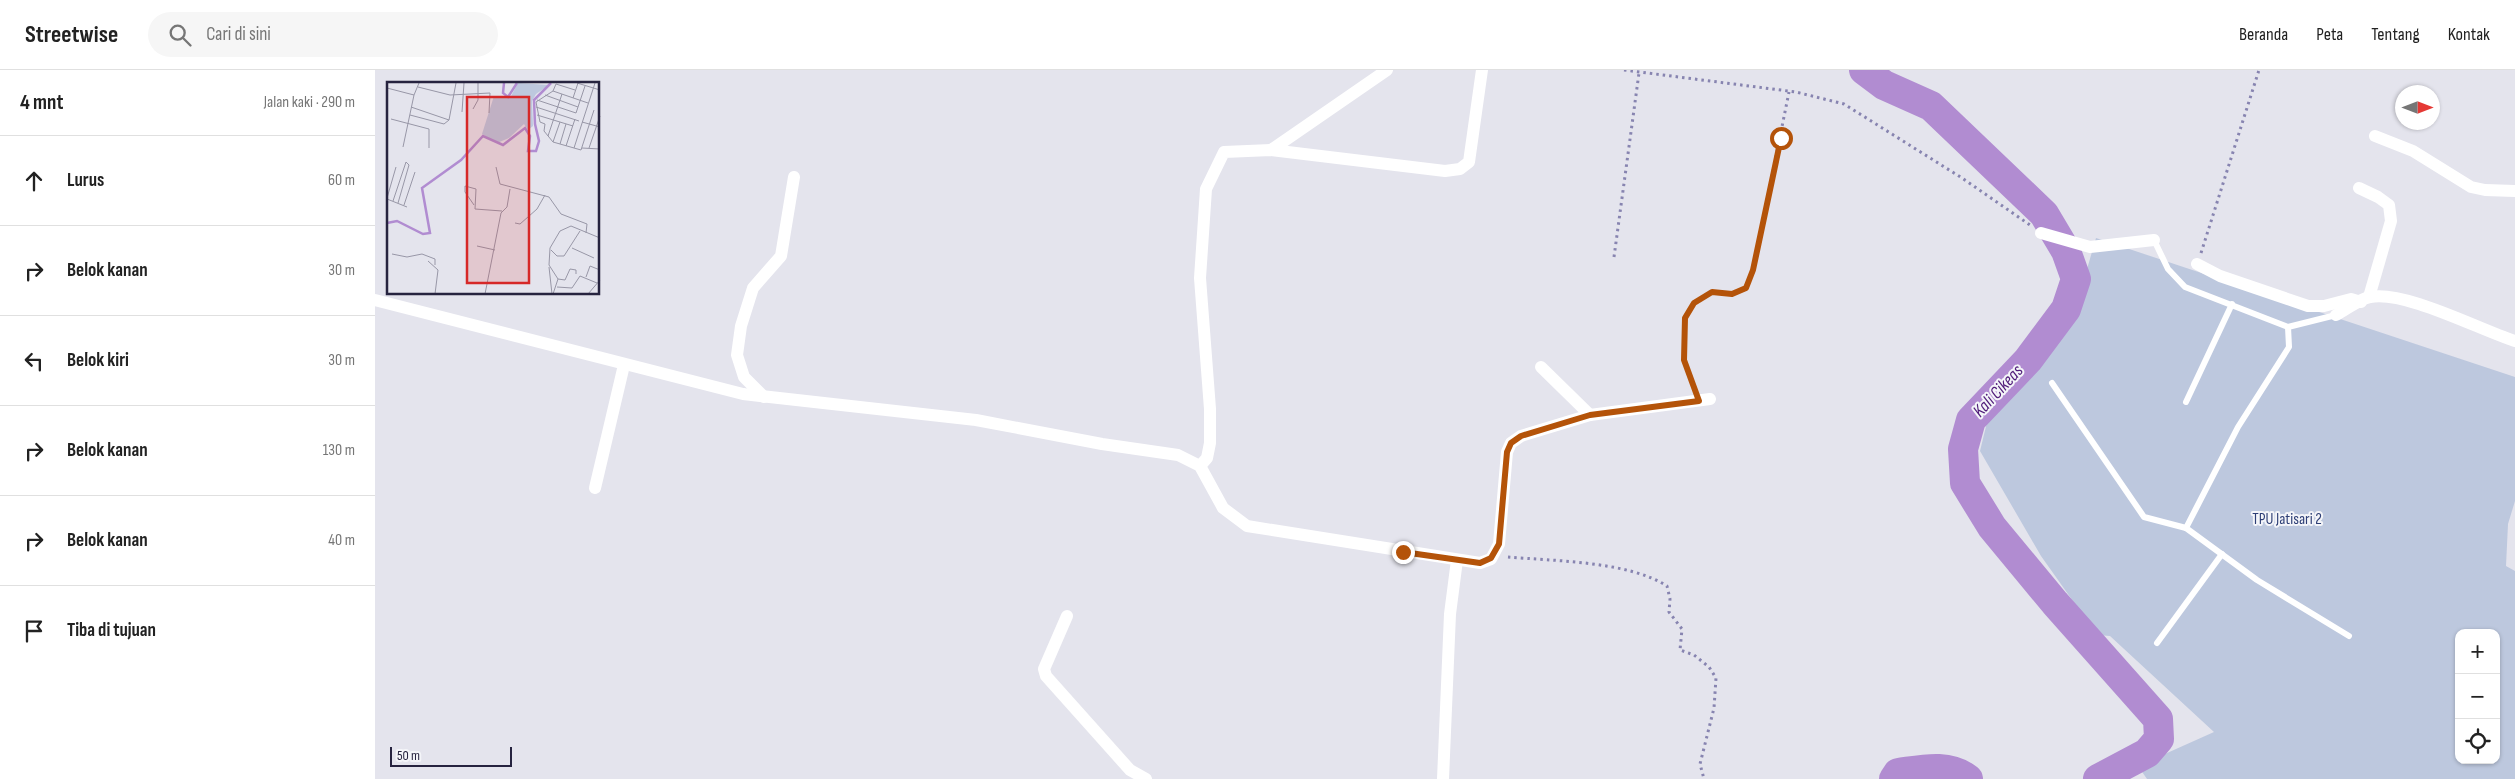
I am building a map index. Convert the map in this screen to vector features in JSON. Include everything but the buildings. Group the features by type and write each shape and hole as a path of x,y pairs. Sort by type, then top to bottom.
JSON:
{"street":[{"path":"1271,150 1387,70"},
{"path":"1200,466 1207,458 1210,443 1210,409 1199,278 1206,189 1224,152 1271,150 1445,171 1460,169 1469,162 1482,70"},
{"path":"2375,136 2413,151 2471,187 2485,190 2515,191"},
{"path":"764,397 745,377 737,355 741,326 753,288 781,256 794,177"},
{"path":"2336,316 2365,299 2391,221 2389,205 2378,197 2359,188"},
{"path":"2041,233 2090,246 2154,240"},
{"path":"2197,264 2220,276 2308,306 2324,306 2351,299 2399,299 2453,316 2515,342"},
{"path":"375,300 743,394 975,420 1102,444 1170,453 1200,466 1223,508 1247,526 1480,563 1493,555 1499,544 1507,452 1511,443 1521,436 1590,415 1704,400"},
{"path":"595,488 624,365"},
{"path":"1541,367 1590,415"},
{"path":"1443,779 1450,614 1457,560"},
{"path":"1067,616 1044,669 1046,676 1130,770 1146,779"}],"lane":[{"path":"2154,240 2168,268 2185,287 2288,327 2336,316"},
{"path":"2186,402 2232,304"},
{"path":"2186,528 2238,427 2289,347 2288,327"},
{"path":"2052,383 2143,517 2186,528 2257,580 2349,636"},
{"path":"2157,644 2223,554"}],"path":[{"path":"1624,70 1789,92 1844,104 1962,178 2041,233"},
{"path":"2197,264 2259,70"},
{"path":"1614,257 1639,73"},
{"path":"1704,400 1684,360 1685,318 1694,303 1712,292 1732,294 1746,288 1753,270 1789,92"},
{"path":"1493,555 1561,558 1639,572 1667,586 1670,599 1669,612 1682,629 1680,650 1694,655 1709,667 1716,678 1714,708 1700,764 1704,779"}],"green space":[{"name":"TPU Jatisari 2","path":"2096,238 2515,377 2515,501 2508,524 2506,566 2515,571 2515,779 2147,779 2138,766 2214,732 2110,636 2097,635 2041,556 1980,451 1990,410 2072,321"}],"waterway":[{"name":"Kali Cikeas","path":"1864,70 1884,85 1931,106 2044,214 2066,251 2076,279 2066,309 2028,360 1971,420 1963,449 1965,483 1992,527 2055,603 2158,719 2159,739 2147,753 2098,779"},
{"name":"Kali Cikeas","path":"1894,779 1898,773 1925,769 1952,771 1968,779"}],"route":[{"path":"1403,552 1480,563 1491,558 1499,544 1507,452 1511,443 1521,436 1590,415 1699,401 1684,360 1685,318 1694,303 1712,292 1732,294 1746,288 1753,270 1781,138"}]}
